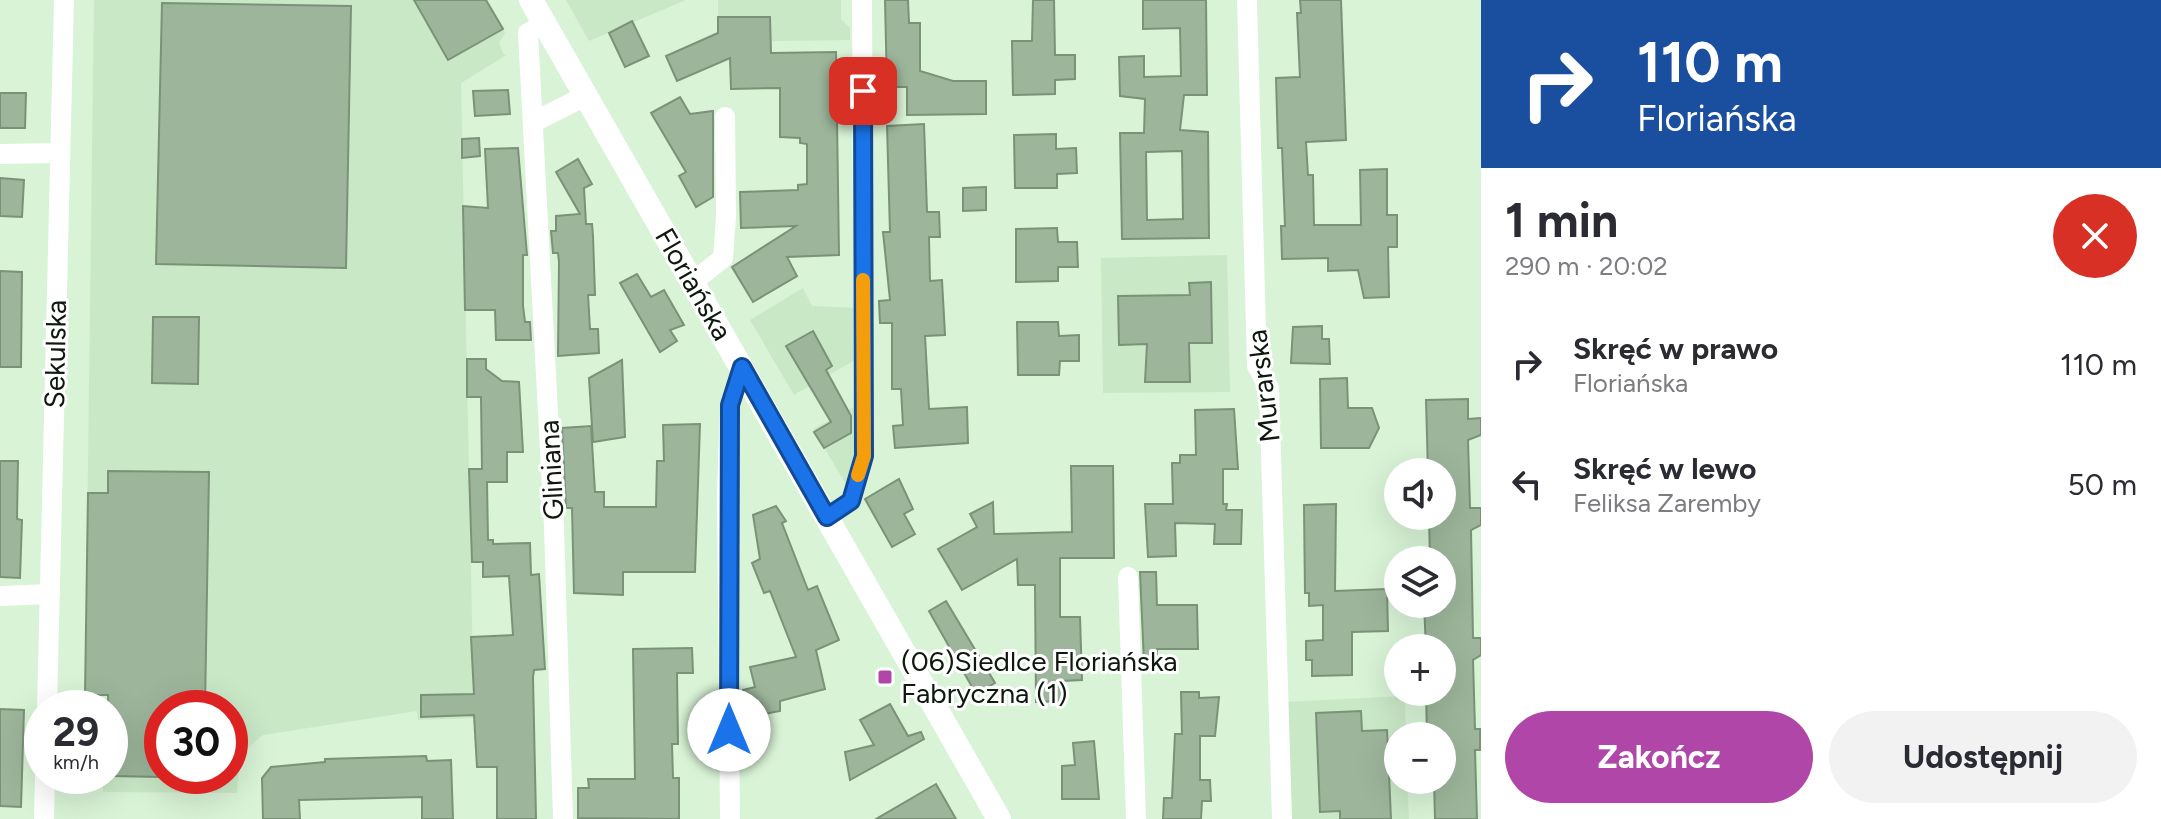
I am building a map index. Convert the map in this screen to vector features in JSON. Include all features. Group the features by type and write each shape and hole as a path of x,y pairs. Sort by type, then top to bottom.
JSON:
{"street":[{"name":"Sekulska","path":"47,690 64,0"},
{"name":"Floriańska","path":"531,0 536,28 585,96 999,819"},
{"path":"827,517 851,501 864,456 862,0"},
{"name":"Murarska","path":"1247,0 1257,366 1269,388 1282,819"},
{"name":"Gliniana","path":"536,28 534,122 554,527 563,819"},
{"path":"534,122 585,96"},
{"path":"693,282 723,258 726,217 725,117"},
{"path":"0,154 60,153"},
{"path":"730,819 727,493 730,405 742,367"},
{"path":"1128,577 1136,819"},
{"path":"0,596 50,594"},
{"path":"44,819 45,794"}],"shaded area":[{"path":"94,0 486,0 505,33 499,43 504,55 508,54 461,83 474,718 418,720 417,711 263,735 248,748 248,690 144,690 144,792 128,792 128,690 85,690"},
{"path":"566,0 686,0 589,41"},
{"path":"718,0 841,0 841,19 850,28 850,40 718,42"},
{"path":"1227,255 1230,392 1103,393 1101,258"},
{"path":"803,288 812,306 856,308 855,360 794,395 750,320"},
{"path":"857,405 857,452 847,486 813,429"},
{"path":"1384,697 1384,706 1405,706 1406,722 1384,722 1384,794 1408,794 1409,819 1289,819 1285,702"}],"building":[{"path":"414,0 486,0 503,29 448,60"},
{"path":"885,0 908,0 909,23 920,23 920,71 953,81 986,81 986,114 907,115 907,87 887,87"},
{"path":"1033,0 1054,0 1055,55 1075,55 1075,79 1055,80 1055,94 1013,95 1012,41 1032,41"},
{"path":"1143,0 1206,0 1207,95 1184,95 1180,130 1208,132 1209,238 1122,239 1120,133 1144,133 1145,99 1120,96 1119,57 1144,56 1144,77 1181,76 1180,28 1143,29","holes":["1182,151 1183,219 1147,220 1146,152"]},
{"path":"1300,0 1341,0 1346,140 1306,142 1308,175 1313,175 1314,225 1361,225 1360,170 1387,169 1387,215 1397,215 1397,247 1388,247 1389,297 1364,298 1358,270 1328,271 1328,258 1282,259 1281,226 1285,226 1276,78 1300,77 1297,13 1301,13"},
{"path":"162,3 351,6 346,268 156,264"},
{"path":"718,17 770,17 771,53 836,52 839,255 787,257 797,276 753,302 732,267 796,226 741,228 740,192 798,190 798,185 807,184 807,144 800,143 800,138 780,137 780,88 731,89 730,58 677,81 666,56 718,33"},
{"path":"632,21 649,56 625,67 609,33"},
{"path":"508,90 510,114 475,116 473,91"},
{"path":"0,93 26,93 25,128 0,128"},
{"path":"680,97 690,114 713,111 713,197 696,207 679,176 686,172 651,113"},
{"path":"924,124 927,212 939,212 940,237 929,237 930,281 942,280 945,335 925,336 929,409 967,407 968,443 895,448 893,426 903,425 901,389 892,389 892,323 880,323 879,301 890,300 883,232 890,232 887,126"},
{"path":"1056,134 1056,149 1076,148 1077,173 1057,174 1057,188 1015,188 1014,135"},
{"path":"479,138 480,156 462,158 462,139"},
{"path":"518,148 527,255 523,255 523,306 525,322 530,322 531,340 496,340 495,310 465,310 463,206 488,208 485,149"},
{"path":"578,159 592,184 584,188 586,224 592,224 593,236 595,295 588,295 590,329 598,329 599,353 558,356 559,262 558,253 553,253 551,231 556,231 556,216 580,214 556,172"},
{"path":"0,178 24,180 22,217 0,216"},
{"path":"986,187 986,210 963,211 963,188"},
{"path":"1057,228 1058,242 1077,242 1078,267 1058,267 1058,281 1016,282 1016,229"},
{"path":"0,271 22,272 21,367 0,367"},
{"path":"637,274 651,297 664,290 684,325 670,330 677,341 660,352 620,283"},
{"path":"1211,282 1212,343 1189,343 1190,382 1145,382 1147,344 1119,345 1118,296 1190,295 1189,283"},
{"path":"153,317 199,317 198,384 152,383"},
{"path":"1017,322 1058,322 1059,336 1079,335 1079,361 1060,361 1059,375 1018,375"},
{"path":"1322,326 1322,339 1329,339 1330,364 1291,363 1293,327"},
{"path":"813,331 832,366 826,370 851,416 851,433 824,448 814,432 831,422 786,346"},
{"path":"467,359 486,359 486,369 502,381 519,382 523,452 507,452 507,482 487,482 488,540 493,540 493,544 530,543 531,575 539,574 545,669 534,670 533,677 536,819 497,819 497,767 477,767 474,715 421,717 421,695 474,694 471,637 513,635 509,576 483,577 483,562 472,562 469,469 482,469 481,397 467,397"},
{"path":"622,360 625,437 593,442 589,378"},
{"path":"1347,378 1348,408 1372,408 1379,428 1369,448 1321,448 1320,379"},
{"path":"1468,399 1468,419 1481,418 1481,435 1468,440 1470,508 1481,508 1481,525 1471,530 1473,638 1481,638 1481,655 1473,660 1475,729 1480,729 1480,750 1475,750 1477,819 1435,819 1434,794 1456,794 1456,722 1427,722 1426,706 1456,706 1456,634 1425,634 1425,618 1456,618 1456,546 1430,546 1429,530 1456,530 1456,458 1428,458 1426,400"},
{"path":"1234,409 1238,469 1223,469 1223,504 1227,504 1226,510 1242,510 1241,544 1214,544 1215,524 1175,523 1176,556 1148,557 1145,504 1173,504 1172,463 1180,463 1180,455 1196,455 1195,410"},
{"path":"700,424 695,572 623,572 623,595 574,593 572,508 566,508 562,428 591,426 595,492 604,492 604,507 656,507 657,461 664,461 663,425"},
{"path":"0,461 18,461 17,519 22,520 20,578 0,577"},
{"path":"1071,466 1113,466 1114,558 1060,558 1060,617 1080,617 1082,680 1061,681 1061,701 1036,702 1035,585 1018,585 1017,559 962,590 938,549 977,527 970,514 993,502 994,534 1072,532"},
{"path":"108,471 209,472 205,690 144,690 144,777 128,776 128,690 85,690 88,493 108,493"},
{"path":"899,479 913,509 904,514 915,534 892,547 865,499"},
{"path":"1336,504 1335,591 1384,589 1384,618 1388,618 1388,631 1352,632 1352,675 1312,676 1312,660 1306,660 1306,641 1323,640 1323,605 1309,606 1309,593 1305,593 1304,505"},
{"path":"776,506 786,521 782,523 808,590 817,586 839,640 816,650 825,689 780,701 780,711 744,718 743,690 755,687 750,667 796,657 770,591 764,593 752,563 760,559 753,515"},
{"path":"1140,572 1156,572 1157,605 1197,605 1198,649 1157,649 1157,663 1144,663"},
{"path":"946,601 995,683 976,694 929,611"},
{"path":"692,648 693,673 677,673 678,744 672,744 673,778 679,778 679,819 578,818 578,788 589,788 588,779 635,779 633,649"},
{"path":"1181,692 1199,692 1199,698 1219,697 1215,736 1200,736 1200,780 1210,780 1211,801 1202,801 1201,819 1163,819 1164,798 1172,798 1175,734 1182,734"},
{"path":"890,704 908,736 921,732 924,739 850,780 845,752 874,745 860,720"},
{"path":"0,709 24,710 21,807 0,806"},
{"path":"1361,711 1362,731 1384,730 1384,794 1390,794 1391,819 1340,819 1340,811 1320,812 1316,713"},
{"path":"1094,741 1099,799 1062,799 1062,766 1075,765 1073,743"},
{"path":"426,756 427,761 451,760 453,819 422,819 422,797 299,800 300,819 263,819 262,778 271,767 325,762 325,759"},
{"path":"936,784 956,819 876,819"}],"slow traffic":[{"path":"858,475 864,456 863,280"}],"place":[{"name":"(06)Siedlce Floriańska Fabryczna (1)","path":"885,677"}],"route":[{"path":"729,730 727,493 730,405 742,367 827,517 851,501 864,456 863,91"}]}
